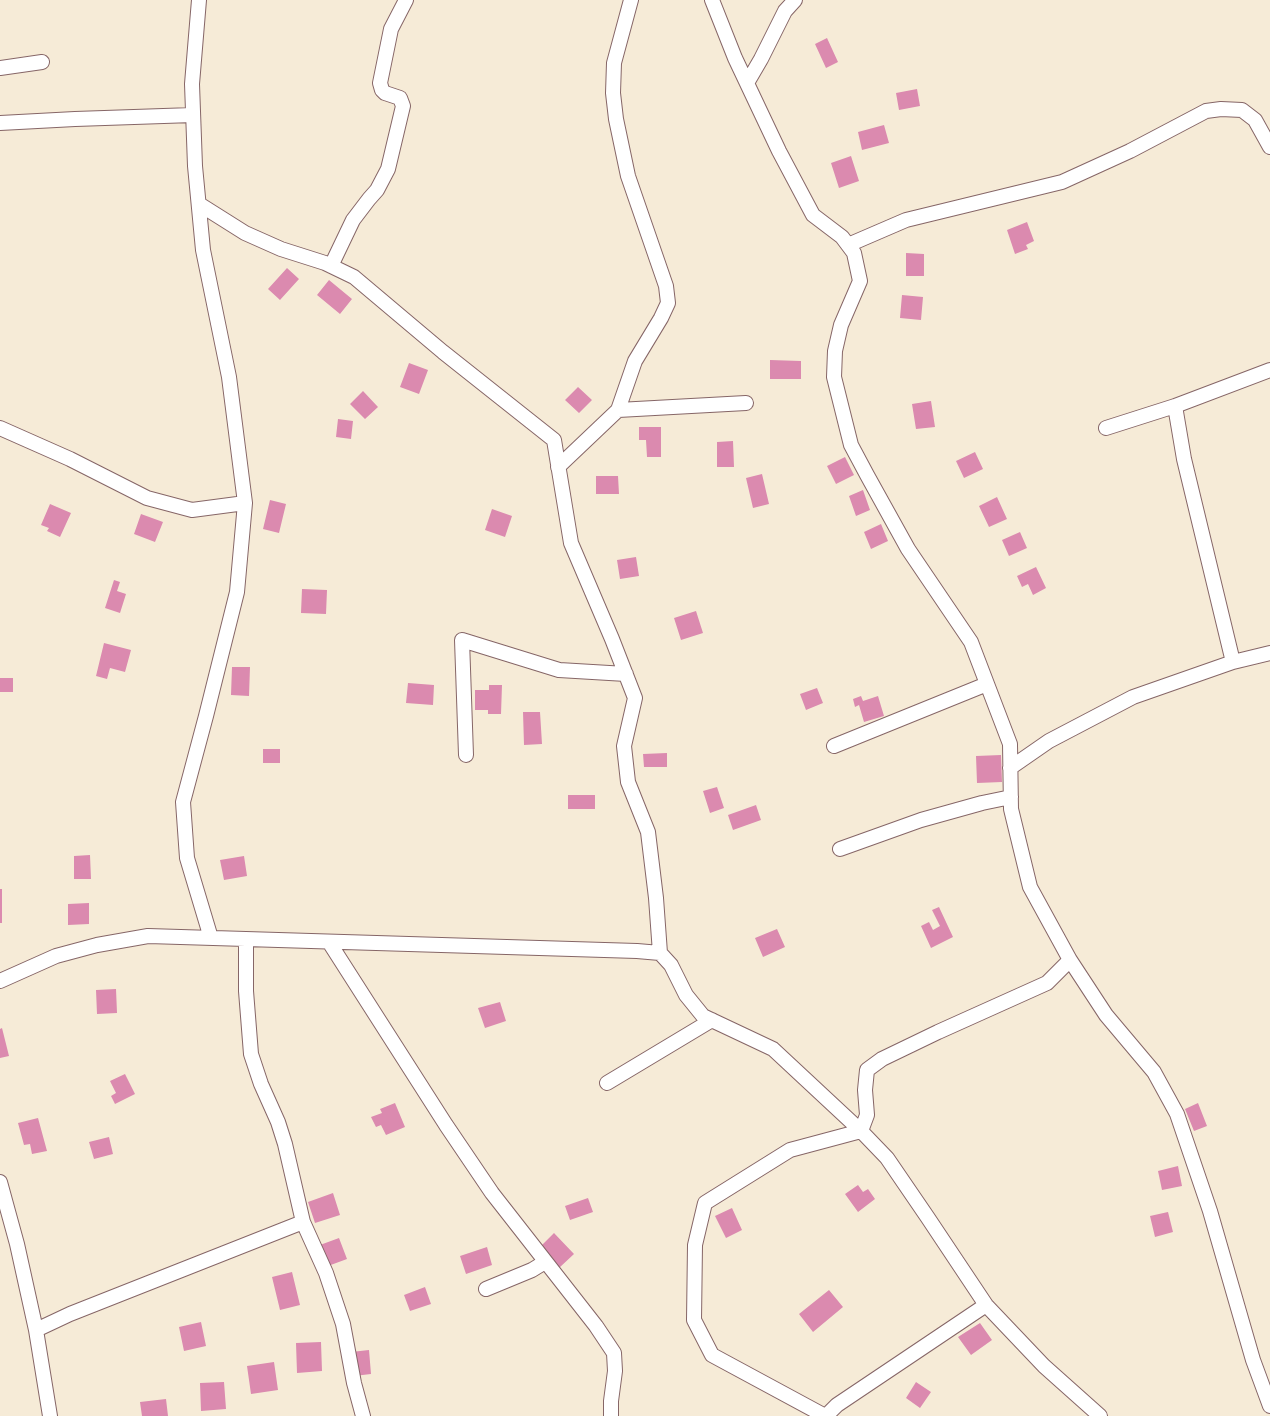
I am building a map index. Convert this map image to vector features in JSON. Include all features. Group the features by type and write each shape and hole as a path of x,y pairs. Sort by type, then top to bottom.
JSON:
{"street":[{"path":"199,0 192,84 195,166 203,250 229,377 245,502 237,592 182,802 187,858 211,938"},
{"path":"331,266 353,220 377,190 388,168 403,106 400,98 385,93 382,90 380,83 391,29 406,0"},
{"path":"558,467 618,410 635,361 668,303 666,286 628,176 616,119 613,93 614,63 631,0"},
{"path":"712,0 734,58 813,215 842,237 854,253 860,281 841,325 835,351 834,377 851,445 908,549 971,642 1010,744 1011,809 1030,887 1070,960 1106,1015 1154,1072 1177,1114 1210,1211 1253,1360 1270,1406"},
{"path":"747,83 785,11 794,0"},
{"path":"0,68 42,62"},
{"path":"848,244 906,220 1062,182 1130,151 1206,112 1221,109 1242,110 1255,120 1270,147"},
{"path":"0,123 75,118 193,115"},
{"path":"199,204 245,233 281,249 331,266 354,277 443,352 554,440 571,543 635,698 624,746 628,782 648,832 660,953 671,965 686,995 703,1016 773,1049 861,1131 887,1158 986,1305 1044,1366 1100,1416"},
{"path":"1106,428 1175,406 1270,370"},
{"path":"618,410 746,403"},
{"path":"1175,406 1184,459 1233,662"},
{"path":"0,428 70,459 147,498 192,510 245,502"},
{"path":"466,754 462,640 559,670 626,674"},
{"path":"1010,768 1049,741 1134,697 1233,662 1270,653"},
{"path":"834,746 987,684"},
{"path":"840,849 921,820 982,802 1011,797"},
{"path":"0,981 56,956 97,944 148,936 660,953"},
{"path":"246,939 246,991 251,1054 285,1144 303,1222 326,1273 344,1324 354,1383 363,1416"},
{"path":"329,942 492,1194 596,1326 614,1353 615,1371 611,1416"},
{"path":"861,1131 867,1115 865,1090 867,1070 882,1060 938,1032 1047,984 1070,960"},
{"path":"608,1083 712,1020"},
{"path":"861,1131 790,1150 706,1203 695,1245 694,1320 712,1355 826,1416 837,1406 986,1305"},
{"path":"0,1182 17,1244 36,1330 50,1416"},
{"path":"36,1330 78,1311 303,1222"},
{"path":"486,1290 532,1270 545,1262"}],"building":[{"path":"827,38 838,62 826,68 815,44"},
{"path":"917,89 920,106 899,110 896,93"},
{"path":"884,125 889,143 862,150 858,132"},
{"path":"851,156 859,181 839,188 831,163"},
{"path":"1027,222 1034,241 1026,245 1028,249 1015,254 1007,230"},
{"path":"906,253 924,254 924,276 906,276"},
{"path":"287,268 299,279 280,300 268,289"},
{"path":"329,280 352,299 340,314 317,295"},
{"path":"902,295 923,297 921,320 900,318"},
{"path":"770,360 801,361 801,379 770,379"},
{"path":"409,363 428,370 419,394 400,387"},
{"path":"578,387 592,400 579,413 565,400"},
{"path":"363,391 378,407 365,419 350,404"},
{"path":"931,401 935,427 916,429 912,404"},
{"path":"338,419 353,421 351,439 336,437"},
{"path":"639,427 661,427 661,457 647,457 646,440 639,440"},
{"path":"733,441 734,467 717,467 717,442"},
{"path":"975,452 983,469 964,478 956,461"},
{"path":"845,457 854,475 836,484 827,466"},
{"path":"762,474 769,504 753,508 746,478"},
{"path":"596,476 618,476 619,494 596,494"},
{"path":"863,490 870,510 856,516 849,496"},
{"path":"997,497 1007,519 989,527 979,506"},
{"path":"270,500 286,504 279,533 263,529"},
{"path":"50,504 71,513 60,537 47,531 49,528 41,525"},
{"path":"492,509 512,516 505,537 485,530"},
{"path":"141,514 163,522 155,542 134,534"},
{"path":"881,524 888,541 871,549 864,532"},
{"path":"1020,532 1027,548 1009,556 1002,540"},
{"path":"636,557 639,576 620,579 617,560"},
{"path":"1036,567 1046,588 1033,595 1028,584 1022,587 1017,576"},
{"path":"114,580 120,582 117,591 126,594 120,613 105,608"},
{"path":"302,589 327,590 326,614 301,613"},
{"path":"696,611 703,633 681,640 674,618"},
{"path":"104,643 131,650 125,672 110,668 107,679 96,676"},
{"path":"232,667 250,667 249,696 231,695"},
{"path":"0,678 13,678 13,692 0,692"},
{"path":"408,683 434,685 433,705 406,703"},
{"path":"489,685 502,685 501,714 488,714 488,710 475,710 475,690 489,690"},
{"path":"817,688 823,703 806,710 800,694"},
{"path":"861,696 863,701 878,696 884,716 864,722 859,705 855,707 853,699"},
{"path":"523,712 540,712 542,744 524,745"},
{"path":"263,749 280,749 280,763 263,763"},
{"path":"667,753 667,767 644,767 643,754"},
{"path":"1001,755 1002,782 977,783 976,756"},
{"path":"717,787 724,808 710,813 703,791"},
{"path":"568,795 595,795 595,809 568,809"},
{"path":"756,805 761,820 733,830 728,815"},
{"path":"90,855 91,879 74,879 74,856"},
{"path":"244,856 247,876 224,880 220,860"},
{"path":"0,889 2,889 2,923 0,923"},
{"path":"89,903 89,924 68,925 68,904"},
{"path":"939,907 953,937 931,948 921,926 929,922 933,930 940,926 932,910"},
{"path":"777,929 785,947 763,957 755,938"},
{"path":"116,989 117,1013 97,1014 96,990"},
{"path":"500,1002 506,1021 485,1028 478,1008"},
{"path":"2,1028 9,1056 0,1058 0,1029"},
{"path":"125,1074 135,1094 115,1104 111,1096 116,1093 110,1081"},
{"path":"395,1103 405,1127 386,1135 381,1125 376,1127 371,1117 382,1113 380,1109"},
{"path":"1198,1103 1207,1126 1194,1131 1185,1109"},
{"path":"38,1118 47,1151 32,1154 30,1144 24,1145 18,1123"},
{"path":"109,1137 113,1154 94,1159 89,1142"},
{"path":"1178,1166 1182,1186 1162,1190 1158,1171"},
{"path":"858,1185 863,1192 868,1189 875,1199 858,1212 845,1194"},
{"path":"333,1193 340,1215 315,1223 308,1202"},
{"path":"588,1198 593,1212 570,1220 565,1206"},
{"path":"732,1208 742,1230 726,1238 715,1216"},
{"path":"1168,1212 1173,1232 1155,1237 1150,1216"},
{"path":"554,1233 574,1254 559,1268 539,1248"},
{"path":"339,1238 347,1259 328,1266 320,1245"},
{"path":"487,1247 492,1265 466,1274 460,1256"},
{"path":"292,1272 300,1305 280,1310 272,1277"},
{"path":"425,1287 431,1304 410,1311 404,1295"},
{"path":"829,1290 843,1307 813,1332 799,1314"},
{"path":"201,1322 206,1346 184,1351 179,1327"},
{"path":"980,1323 992,1340 971,1355 958,1337"},
{"path":"321,1342 322,1371 297,1373 296,1343"},
{"path":"369,1350 371,1374 354,1376 351,1352"},
{"path":"274,1362 278,1390 251,1394 247,1366"},
{"path":"224,1382 226,1409 201,1411 200,1383"},
{"path":"916,1382 931,1392 920,1408 906,1398"},
{"path":"166,1399 168,1416 142,1416 140,1402"}]}
